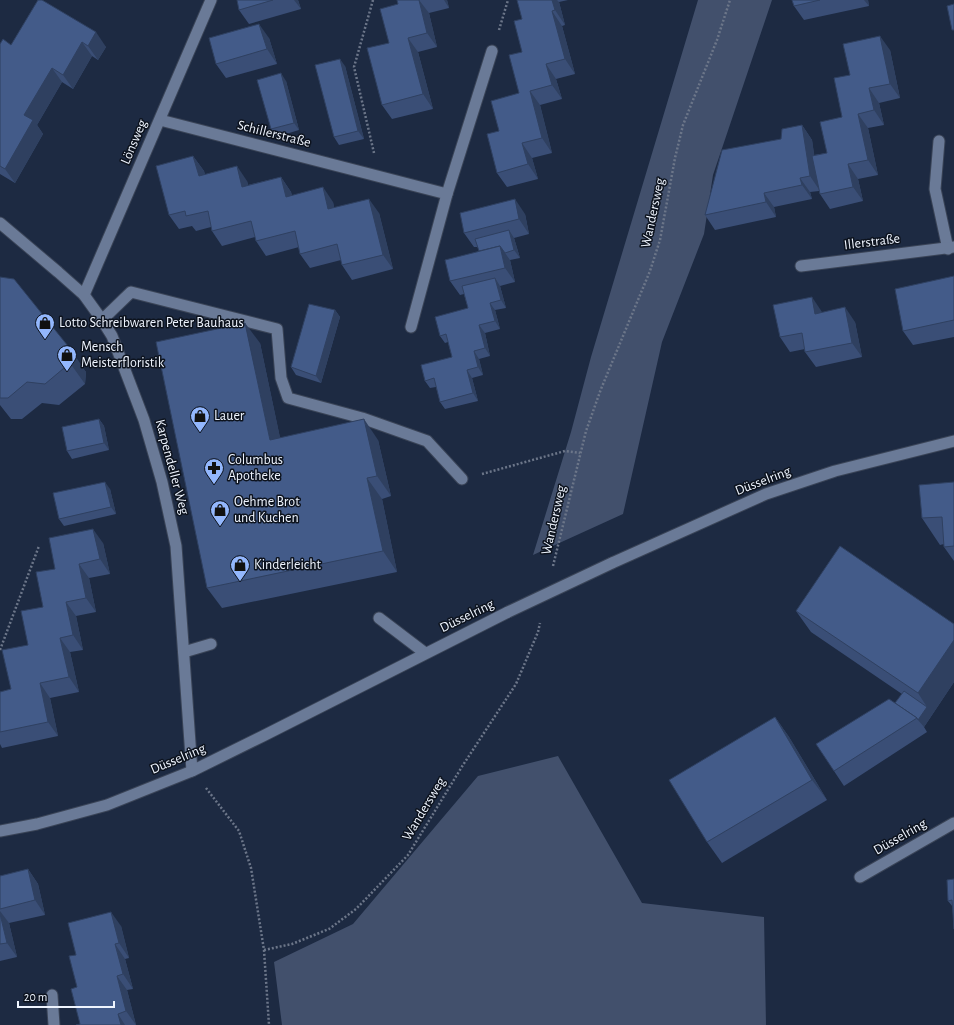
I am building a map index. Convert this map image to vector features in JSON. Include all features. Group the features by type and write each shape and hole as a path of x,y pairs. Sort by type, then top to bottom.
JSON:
{"street":[{"name":"Lönsweg","path":"84,295 211,0"},
{"path":"411,327 447,194 492,50"},
{"name":"Schillerstraße","path":"160,120 447,194"},
{"name":"Illerstraße","path":"800,266 951,248 935,189 939,141"},
{"name":"Karpendeller Weg","path":"0,223 84,295 112,336 144,420 162,482 176,546 192,770"},
{"path":"102,320 131,292 277,330 281,378 288,398 362,418 427,441 462,479"},
{"name":"Düsselring","path":"0,831 37,824 107,805 192,770 306,715 508,612 612,563 766,494 835,471 954,442"},
{"path":"379,618 425,653"},
{"path":"184,652 211,644"},
{"name":"Düsselring","path":"860,877 954,823"},
{"path":"52,995 54,1025"}],"path":[{"path":"373,0 354,67 380,177"},
{"path":"492,50 508,0"},
{"name":"Wandersweg","path":"552,572 586,431 601,389 650,271 660,240 674,158 683,125 717,40 730,0"},
{"path":"462,479 565,451 580,453"},
{"path":"0,650 39,546"},
{"name":"Wandersweg","path":"264,950 292,944 329,929 356,909 408,855 463,765 516,684 538,632 541,617"},
{"path":"192,770 240,831 251,868 264,950 270,1025"}],"shaded area":[{"path":"698,0 772,0 713,175 704,234 662,342 623,514 533,555 571,432 591,357"},
{"path":"558,756 642,903 764,917 766,1025 282,1025 274,962 353,924 478,776"}],"building":[{"path":"38,0 42,0 96,32 88,46 82,42 63,75 52,68 24,115 33,120 5,169 0,166 0,44 3,39 11,45"},
{"path":"237,0 273,0 239,10"},
{"path":"397,0 419,0 427,33 408,38 423,94 382,105 367,48 389,43 380,9 398,4"},
{"path":"517,0 552,0 555,10 552,11 565,59 546,64 552,85 530,91 542,138 522,143 528,164 497,173 487,134 499,131 491,101 519,93 509,55 522,52 514,21 522,19"},
{"path":"792,0 820,0 794,6"},
{"path":"954,4 954,30 952,30 947,6"},
{"path":"259,24 267,49 216,64 209,38"},
{"path":"880,36 890,84 869,88 874,110 858,114 868,160 848,164 853,187 820,194 812,156 827,153 820,122 842,117 834,78 850,75 843,44"},
{"path":"340,59 358,131 334,137 315,65"},
{"path":"281,73 294,123 271,129 257,80"},
{"path":"802,125 810,176 800,178 802,185 764,193 766,202 705,215 722,150 781,139 782,129"},
{"path":"193,156 199,176 237,166 242,187 281,177 286,197 323,187 328,209 369,199 383,255 342,265 337,244 300,254 295,231 256,241 251,221 212,231 208,211 186,216 185,211 169,215 156,166"},
{"path":"515,199 519,219 464,233 460,213"},
{"path":"509,230 514,250 505,253 500,246 479,251 475,239"},
{"path":"500,246 505,268 450,281 445,260"},
{"path":"954,276 954,320 903,331 895,289"},
{"path":"0,277 14,279 72,351 70,363 45,384 27,382 8,398 0,398"},
{"path":"495,278 501,300 490,303 495,321 479,325 485,348 474,351 478,367 467,370 473,393 440,402 434,378 425,381 421,365 452,357 446,334 440,336 435,317 468,308 462,286"},
{"path":"812,297 815,314 845,307 852,343 805,352 802,333 780,337 773,305"},
{"path":"309,304 335,310 316,376 291,367"},
{"path":"245,323 270,440 364,419 377,476 367,478 383,551 207,588 156,342"},
{"path":"99,419 104,443 67,451 62,427"},
{"path":"105,482 111,507 59,519 53,493"},
{"path":"954,482 954,546 944,547 942,517 922,518 919,485"},
{"path":"93,529 100,559 79,564 86,598 66,602 73,635 60,638 69,677 40,683 48,722 0,732 0,692 11,689 2,650 28,645 21,611 43,607 36,572 55,569 49,538"},
{"path":"840,546 954,624 954,640 918,693 796,611"},
{"path":"904,691 927,707 918,720 895,703"},
{"path":"889,699 917,718 834,771 816,744"},
{"path":"775,717 812,780 707,842 669,780"},
{"path":"28,869 35,900 0,909 0,876"},
{"path":"954,879 954,929 952,900 948,901 947,880"},
{"path":"111,912 119,943 115,944 123,974 117,976 126,1011 118,1014 121,1025 76,1025 80,1024 71,989 77,987 69,956 76,955 68,923"},
{"path":"0,914 7,943 0,944"}],"place":[{"name":"Lotto Schreibwaren Peter Bauhaus","path":"45,340"},
{"name":"Mensch Meisterfloristik","path":"67,372"},
{"name":"Lauer","path":"200,433"},
{"name":"Columbus Apotheke","path":"214,485"},
{"name":"Oehme Brot und Kuchen","path":"220,527"},
{"name":"Kinderleicht","path":"240,582"}]}
